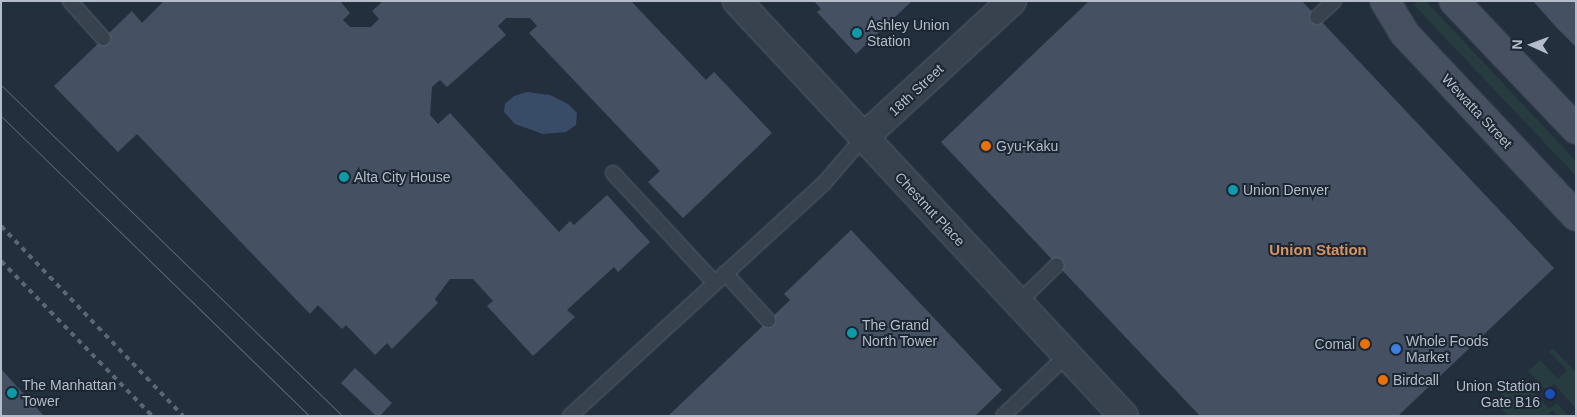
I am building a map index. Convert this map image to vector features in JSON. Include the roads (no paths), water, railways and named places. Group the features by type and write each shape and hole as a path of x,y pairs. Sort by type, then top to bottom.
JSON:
{"street":[{"name":"Chestnut Place","path":"736,1 1124,416"},
{"name":"18th Street","path":"863,138 1012,1"},
{"name":"Wewatta Street","path":"1385,1 1404,33 1576,216"},
{"path":"1454,1 1576,129"}],"lane":[{"path":"70,1 103,38"},
{"path":"1317,17 1334,1"},
{"path":"570,416 825,182 863,138"},
{"path":"613,174 714,283"},
{"path":"1018,303 1058,265"},
{"path":"725,273 768,320"},
{"path":"1004,416 1067,355"}],"water":[{"path":"527,92 550,95 568,104 577,113 576,125 566,132 543,134 515,124 504,112 505,104 514,96"}],"tram line":[{"path":"1,85 343,416"},
{"path":"1,116 309,416"}],"railway":[{"path":"1,226 183,416"},
{"path":"1,261 152,416"}],"place":[{"name":"Ashley Union Station","path":"857,33"},
{"name":"Gyu-Kaku","path":"986,146"},
{"name":"Alta City House","path":"344,177"},
{"name":"Union Denver","path":"1233,190"},
{"name":"The Grand North Tower","path":"852,333"},
{"name":"Comal","path":"1365,344"},
{"name":"Whole Foods Market","path":"1396,349"},
{"name":"Birdcall","path":"1383,380"},
{"name":"The Manhattan Tower","path":"12,393"},
{"name":"Union Station Gate B16","path":"1550,394"}],"district":[{"name":"Union Station","path":"1318,250"}]}
